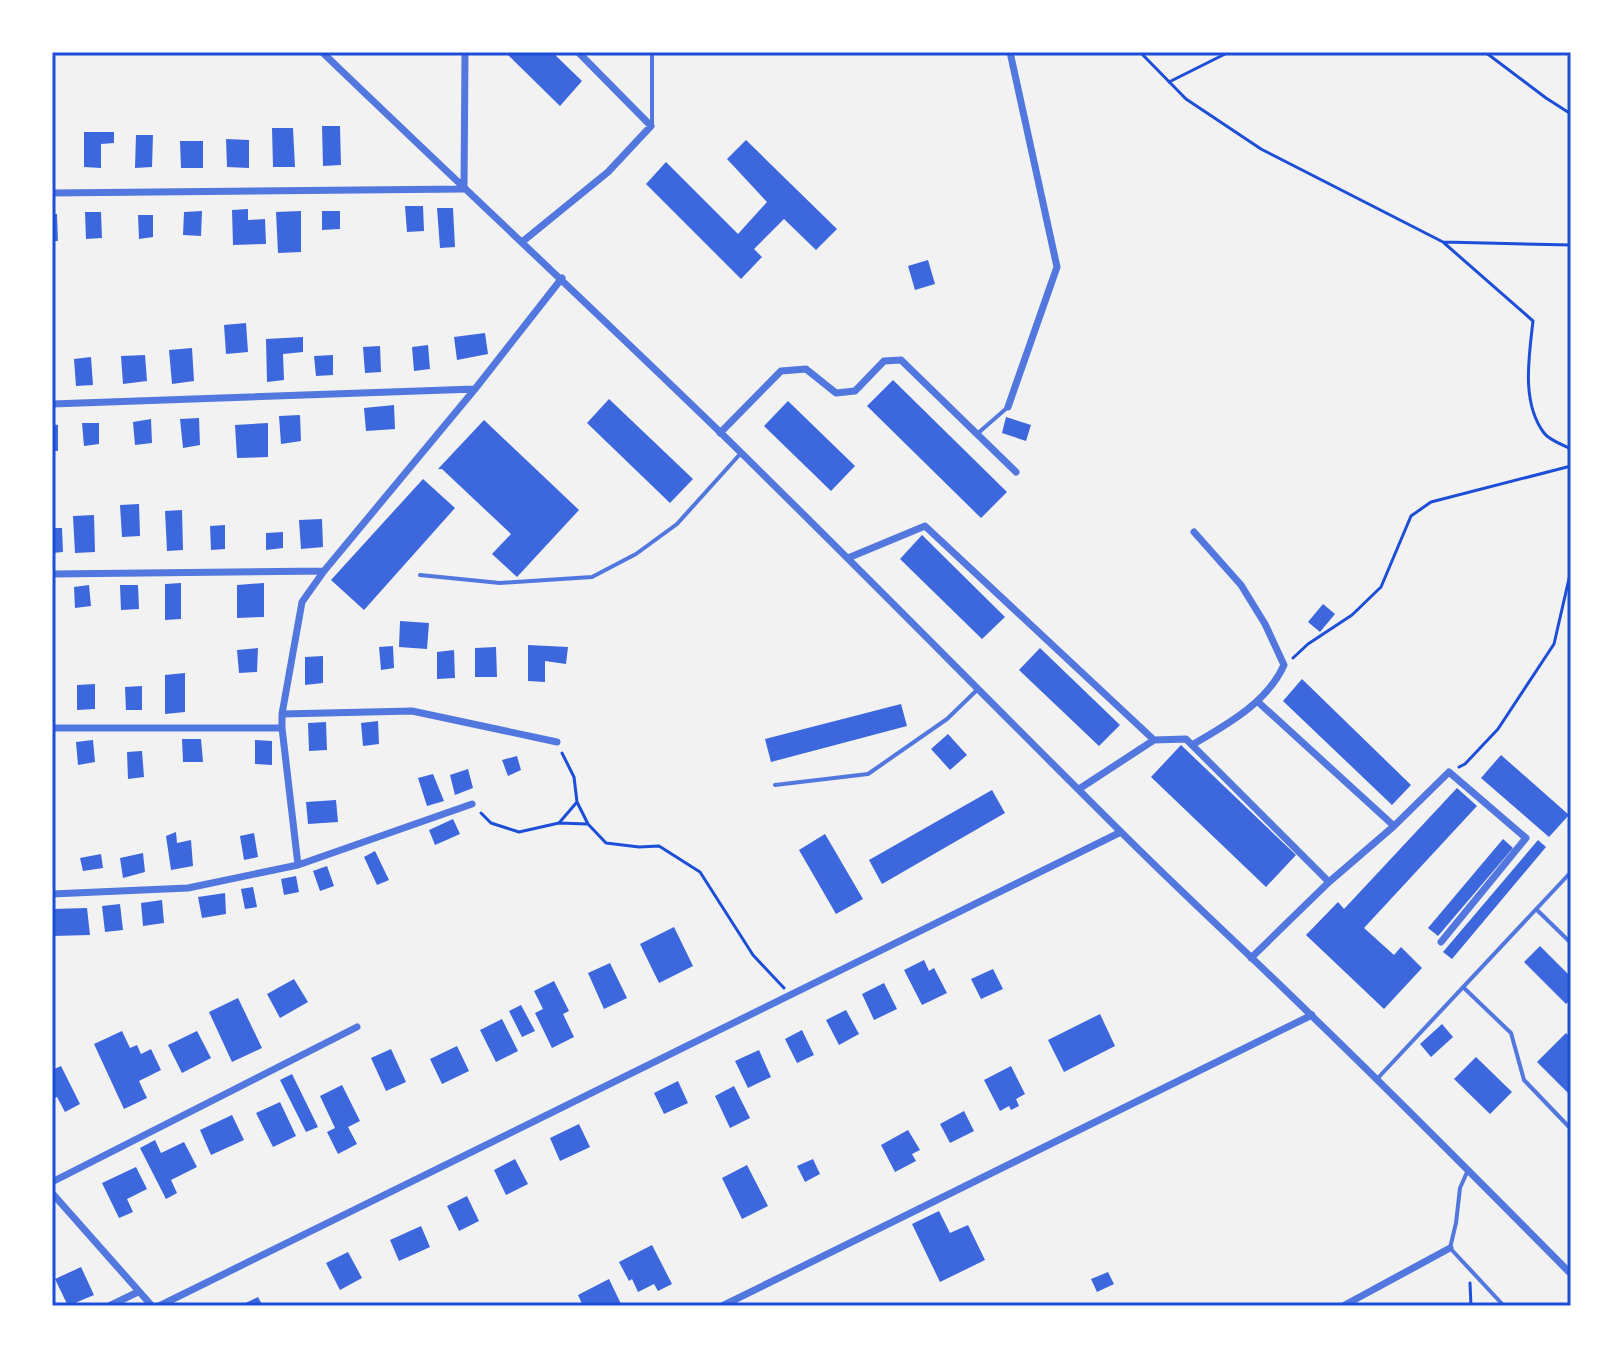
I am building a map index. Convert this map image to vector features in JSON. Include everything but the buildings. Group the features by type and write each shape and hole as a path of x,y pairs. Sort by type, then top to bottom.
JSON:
{"street":[{"path":"322,52 562,278 741,453 977,690 1312,1015 1571,1274"},
{"path":"464,189 465,52"},
{"path":"522,242 608,172 651,126 578,52"},
{"path":"1008,407 1057,267 1010,52"},
{"path":"52,193 464,189"},
{"path":"298,865 282,714 302,602 562,278"},
{"path":"720,433 781,371 806,369 836,393 855,391 884,361 901,360 1016,472"},
{"path":"52,404 475,389"},
{"path":"848,558 925,526 1154,740"},
{"path":"1192,745 1257,701 1279,676 1284,665 1265,624 1241,585 1194,532"},
{"path":"52,574 324,571"},
{"path":"1257,701 1394,826"},
{"path":"282,714 412,711 557,742"},
{"path":"52,728 282,728"},
{"path":"1079,789 1154,740 1186,739 1329,882"},
{"path":"1251,958 1449,772 1526,838 1441,942"},
{"path":"52,894 188,888 298,865 472,804"},
{"path":"159,1306 1121,832"},
{"path":"722,1306 1312,1015"},
{"path":"52,1182 357,1027"},
{"path":"52,1193 152,1306"},
{"path":"1343,1306 1450,1248"},
{"path":"109,1306 138,1292"}],"lane":[{"path":"651,126 652,52"},
{"path":"977,434 1008,407"},
{"path":"420,575 500,583 592,577 636,554 677,524 741,453"},
{"path":"775,785 868,774 947,719 977,690"},
{"path":"1377,1079 1571,872"},
{"path":"1536,909 1571,943"},
{"path":"1463,987 1511,1033 1524,1080 1571,1129"},
{"path":"1468,1170 1460,1188 1450,1248 1504,1306"}],"path":[{"path":"1140,52 1186,99 1261,149 1443,242 1533,321 1528,372 1532,408 1545,436 1571,449"},
{"path":"1169,82 1229,52"},
{"path":"1485,52 1571,114"},
{"path":"1443,242 1571,245"},
{"path":"1284,665 1308,644 1352,615 1381,587 1411,516 1431,502 1571,466"},
{"path":"1449,772 1465,764 1498,729 1554,644 1571,570"},
{"path":"557,742 574,777 577,802 588,824 606,843 659,846 700,872 753,955 789,996"},
{"path":"559,823 577,802"},
{"path":"472,804 491,823 519,832 559,823 588,824"},
{"path":"1471,1271 1471,1306"}]}
